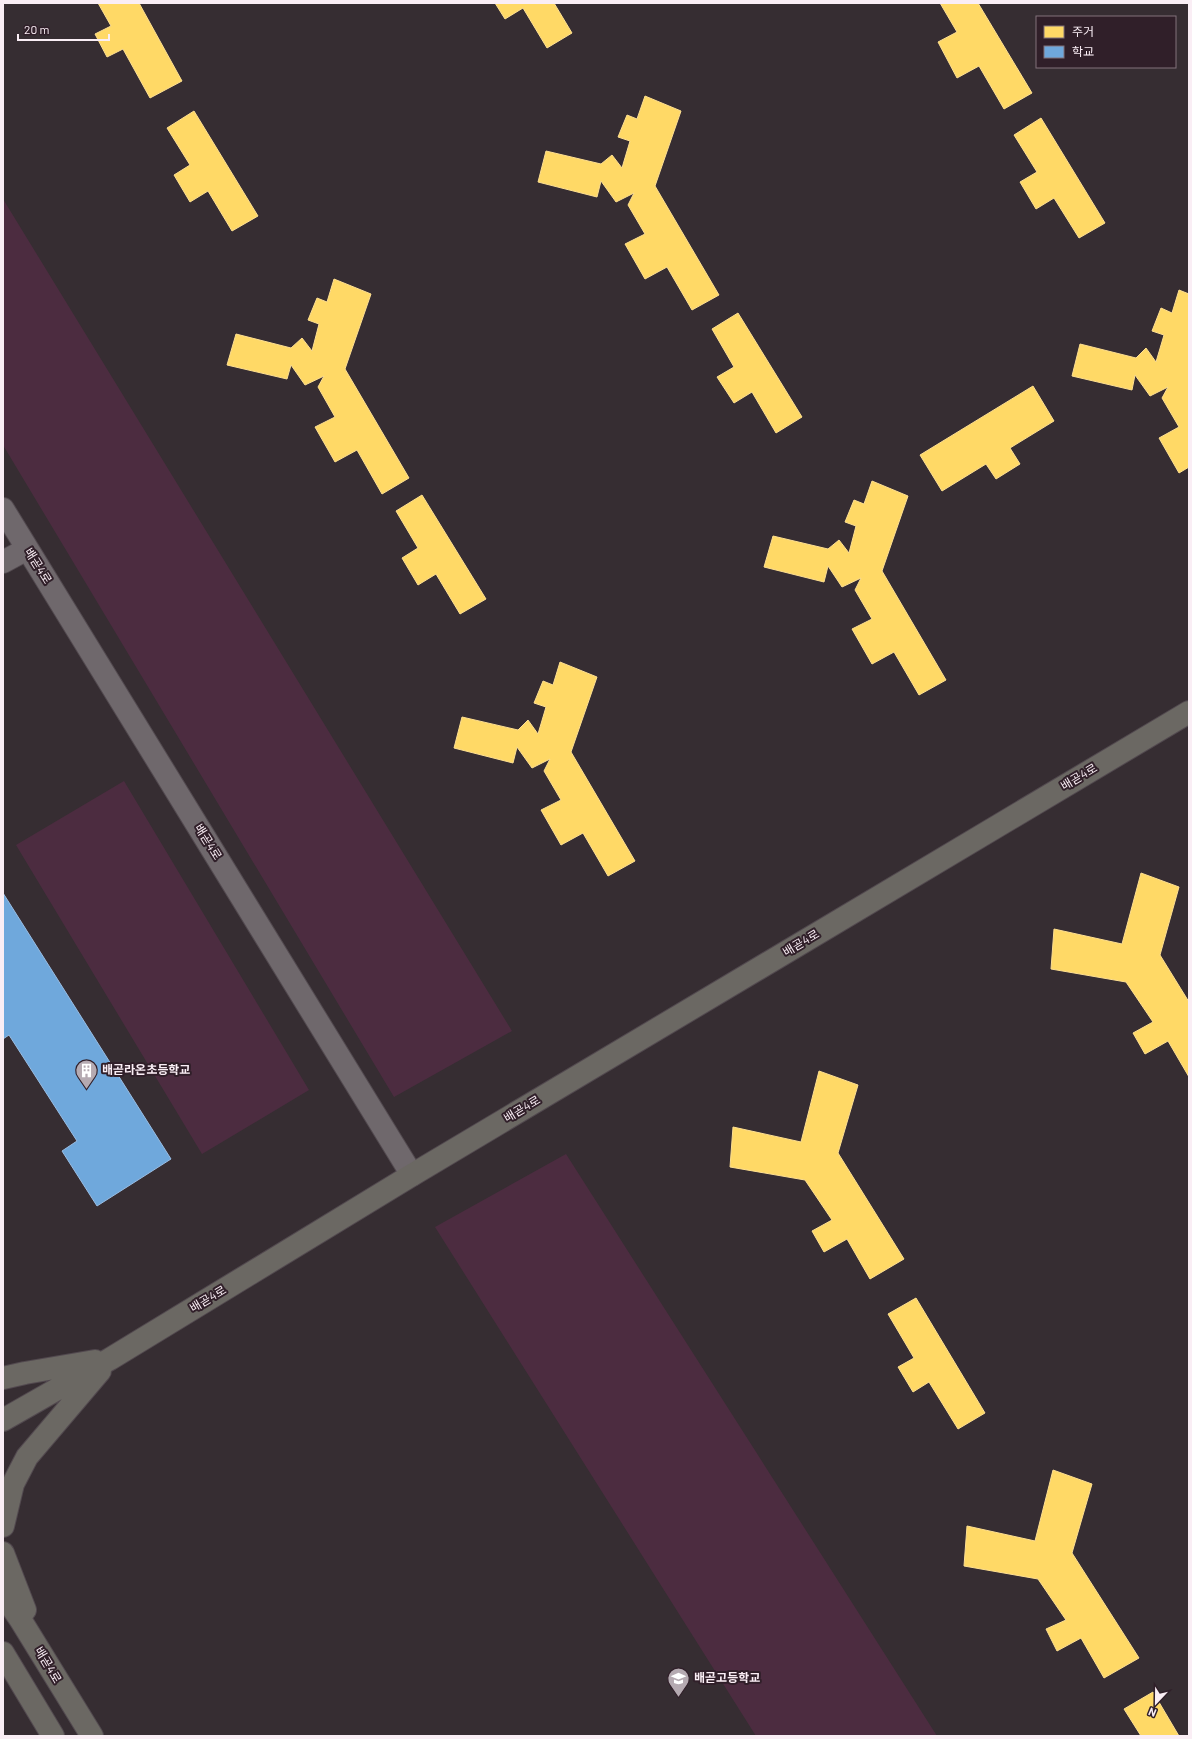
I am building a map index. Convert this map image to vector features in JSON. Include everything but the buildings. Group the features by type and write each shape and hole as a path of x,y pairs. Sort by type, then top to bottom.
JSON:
{"main road":[{"name":"배곧4로","path":"3,1420 110,1359 412,1175 1189,712"},
{"path":"3,1378 110,1359"},
{"path":"3,1526 13,1484 27,1457 110,1359"},
{"path":"3,1553 44,1658"},
{"name":"배곧4로","path":"3,1594 92,1736"},
{"path":"3,1653 9,1666 53,1736"}],"street":[{"name":"배곧4로","path":"3,509 412,1175"},
{"path":"3,562 27,549"}],"shaded area":[{"path":"3,199 512,1031 394,1097 3,445"},
{"path":"124,781 309,1090 202,1154 16,845"},
{"path":"566,1154 937,1736 756,1736 435,1227"}],"place":[{"name":"배곧라온초등학교","path":"86,1090"},
{"name":"배곧고등학교","path":"678,1698"}]}
